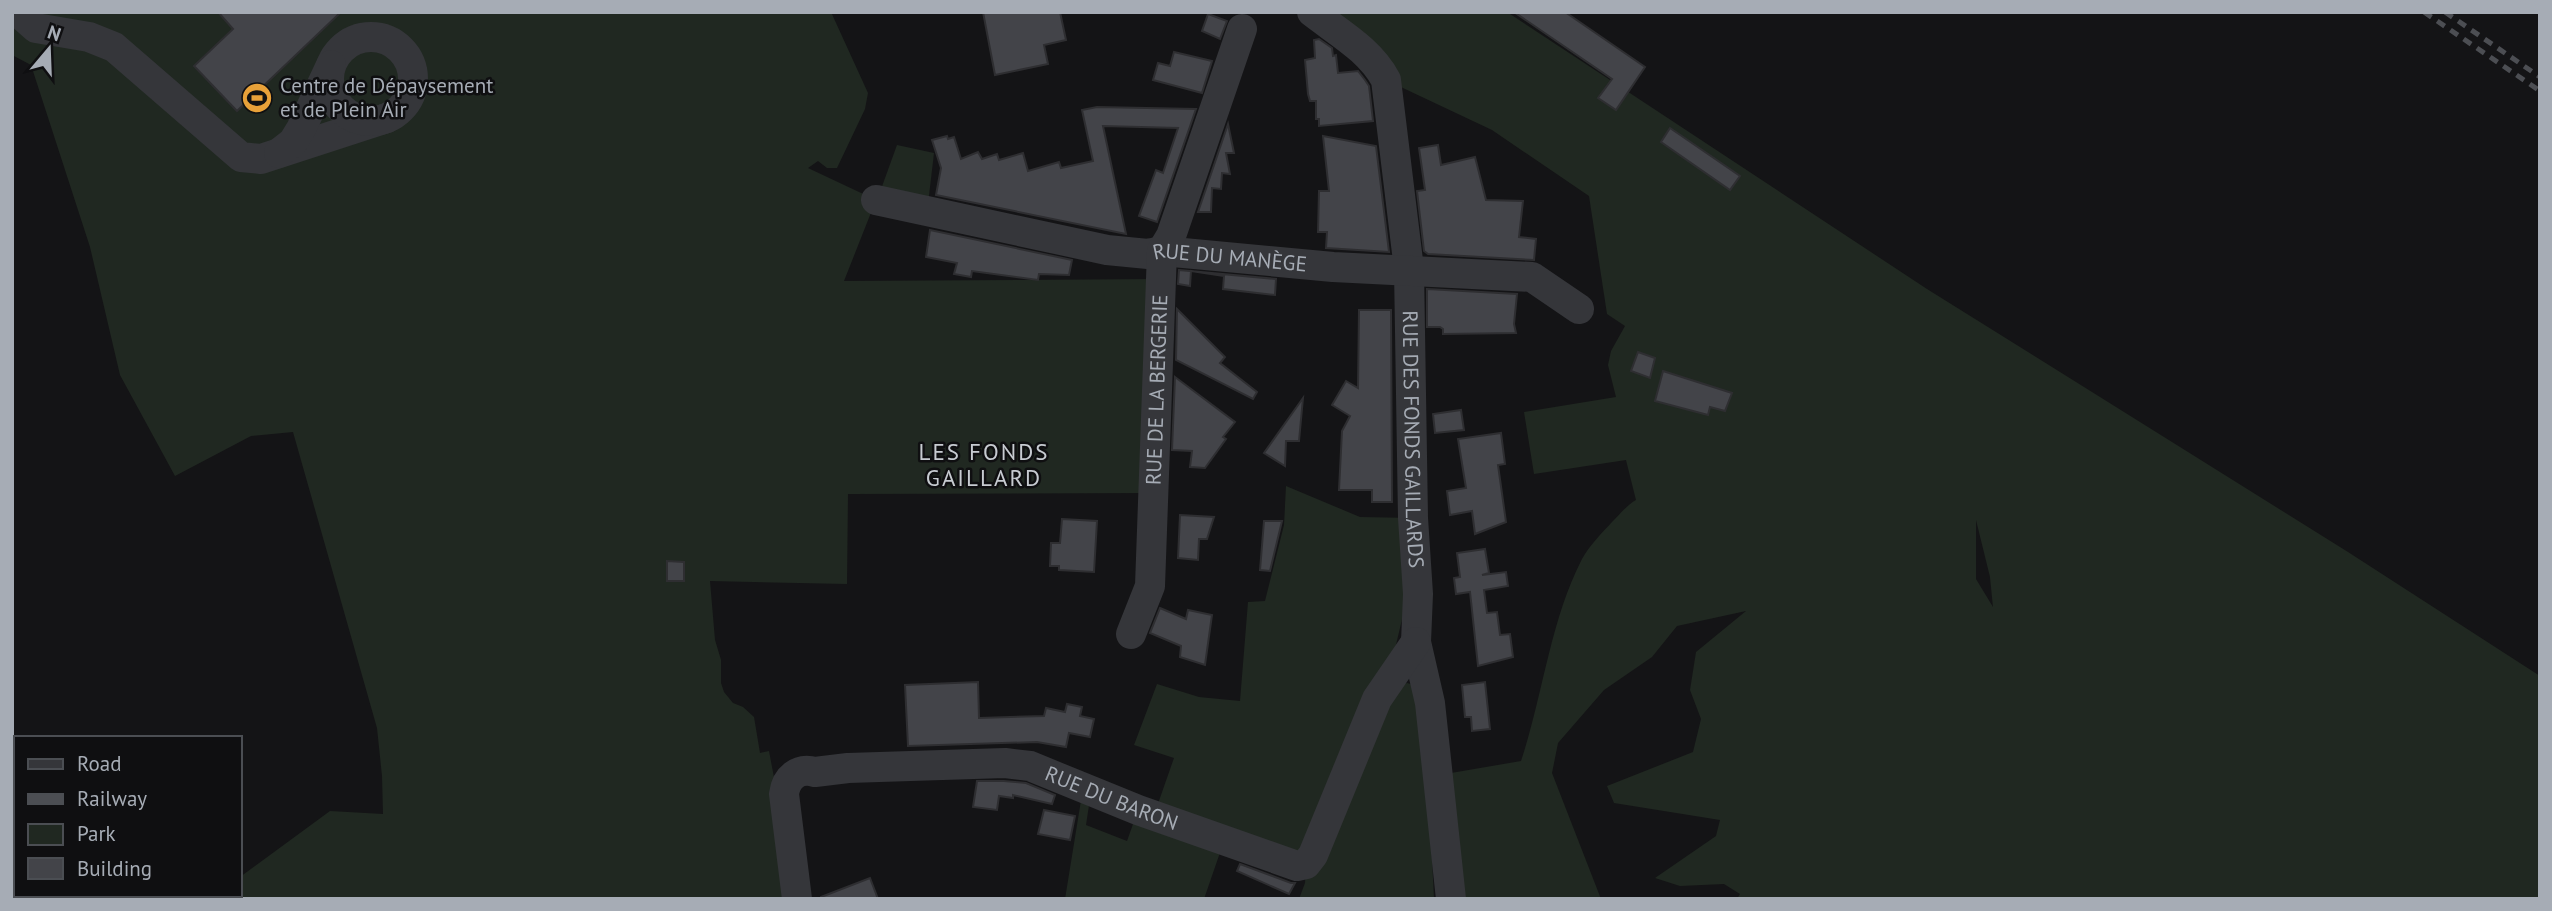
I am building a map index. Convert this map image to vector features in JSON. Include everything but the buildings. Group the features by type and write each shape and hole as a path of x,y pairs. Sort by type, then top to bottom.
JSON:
{"street":[{"path":"18,12 36,28 89,37 114,47 241,157 261,159 277,154 387,118 403,105 412,87 413,74 409,61 401,50 391,41 378,37 351,41 341,49 301,129 293,142 277,154"},
{"name":"RUE DES FONDS GAILLARDS","path":"1312,12 1372,58 1386,80 1409,269 1413,518 1418,594 1416,642 1430,703 1451,899"},
{"name":"RUE DE LA BERGERIE","path":"1131,634 1150,586 1163,251 1171,236 1242,29"},
{"path":"333,61 330,82 336,102 359,119 373,121 387,118"},
{"name":"RUE DU MANÈGE","path":"876,200 1107,250 1148,254 1163,251 1333,267 1532,277 1579,309"},
{"name":"RUE DU BARON","path":"797,899 784,794 787,781 797,772 848,768 1006,763 1030,766 1154,816 1297,866 1306,864 1313,855 1377,699 1416,642"}],"green space":[{"path":"12,12 831,12 868,93 865,109 837,168 827,168 818,161 808,168 876,200 844,281 1162,279 1153,493 848,494 847,584 710,581 715,640 721,660 721,683 733,703 743,707 754,717 760,753 769,751 797,899 210,899 242,897 242,876 330,811 383,814 377,728 293,432 251,436 175,476 120,375 90,247 31,65 12,55"},
{"path":"1312,12 1507,12 1927,289 2348,552 2540,676 2540,899 1737,899 1740,894 1724,884 1680,886 1655,878 1716,836 1720,820 1614,803 1607,786 1693,752 1701,719 1690,690 1696,652 1746,611 1677,626 1652,657 1604,690 1558,743 1552,773 1601,899 1464,899 1451,773 1521,761 1554,633 1571,583 1592,544 1636,500 1626,460 1534,474 1524,412 1616,397 1608,365 1611,351 1625,326 1607,314 1589,196 1492,130 1386,80","holes":["1976,520 1990,577 1993,607 1976,579"]},
{"path":"897,145 934,153 928,204 880,192"},
{"path":"1286,486 1360,517 1413,518 1408,594 1395,649 1397,686 1407,683 1417,686 1428,775 1434,899 1299,899 1305,883 1306,865 1224,841 1204,899 1065,899 1083,788 1091,792 1086,825 1127,841 1138,810 1154,815 1174,758 1134,745 1157,684 1199,697 1240,701 1248,602 1265,601 1284,525"}],"railway":[{"path":"2424,12 2540,91"},
{"path":"2445,12 2540,77"}],"place":[{"name":"Centre de Dépaysement et de Plein Air","path":"257,98"}],"district":[{"name":"LES FONDS GAILLARD","path":"984,465"}]}
